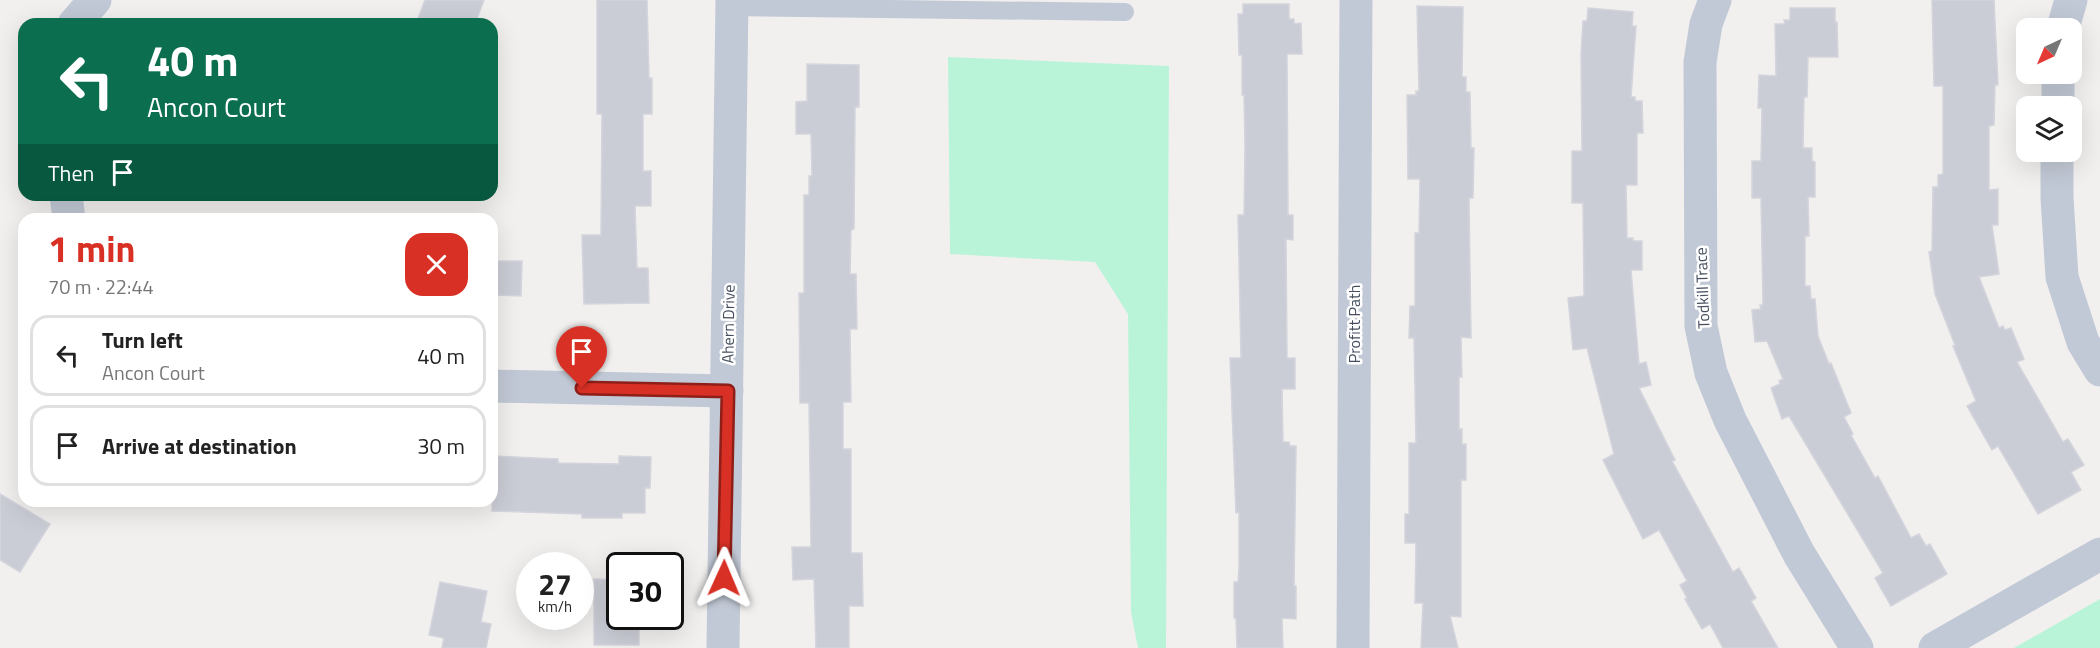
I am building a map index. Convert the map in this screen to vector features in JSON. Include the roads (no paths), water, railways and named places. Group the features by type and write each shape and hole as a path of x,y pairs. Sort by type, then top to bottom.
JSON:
{"street":[{"path":"79,18 95,0"},
{"name":"Profitt Path","path":"1353,648 1356,0"},
{"name":"Todkill Trace","path":"1715,0 1706,24 1700,62 1701,326 1711,374 1730,420 1799,554 1857,648"},
{"path":"2066,18 2071,0"},
{"name":"Ahern Drive","path":"723,648 732,4"},
{"path":"2057,162 2062,277 2083,342 2100,370"},
{"path":"498,386 728,391"},
{"path":"1935,648 2100,554"}],"lane":[{"path":"732,4 1125,12"}]}
